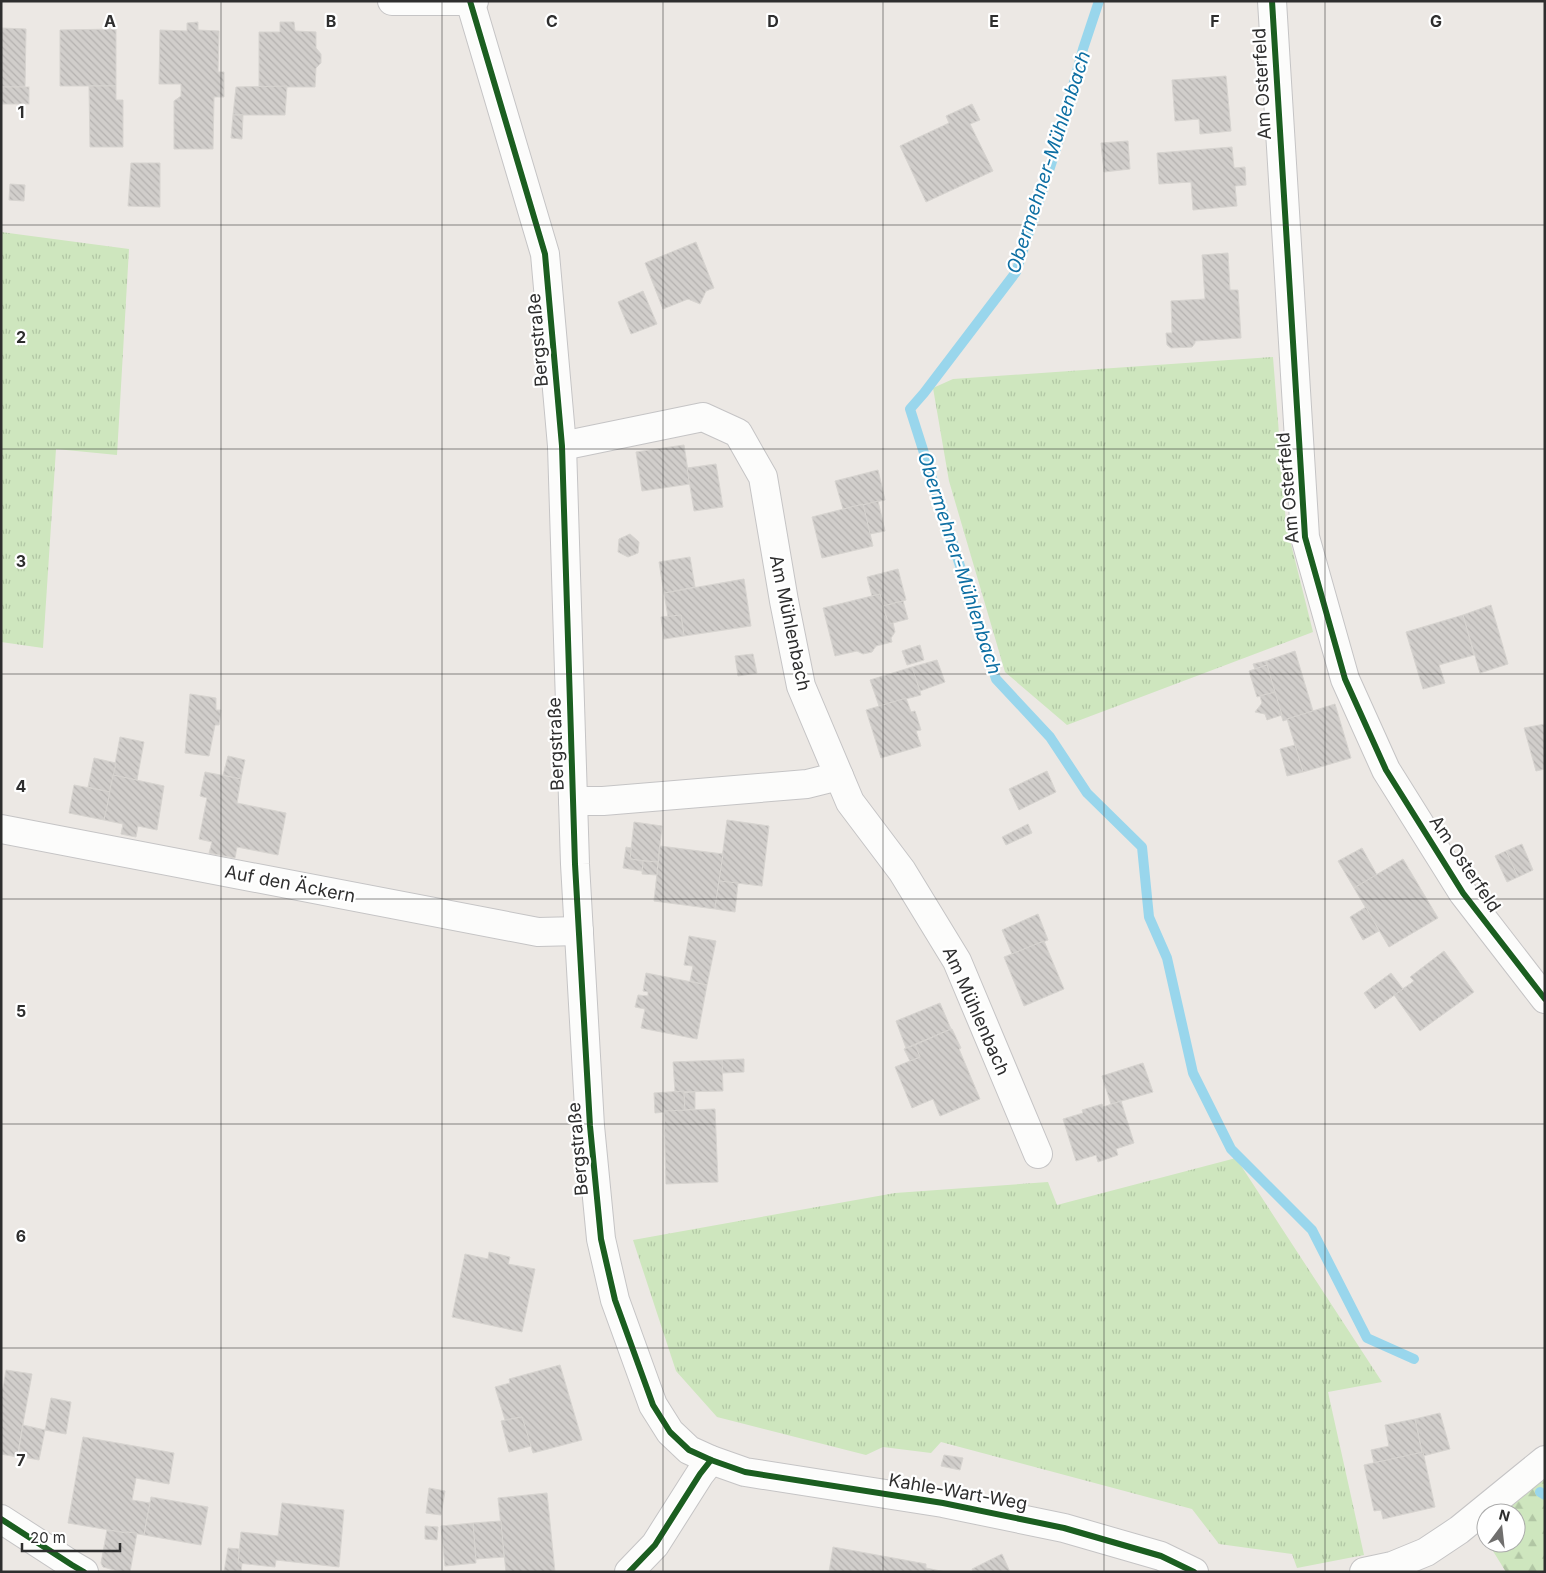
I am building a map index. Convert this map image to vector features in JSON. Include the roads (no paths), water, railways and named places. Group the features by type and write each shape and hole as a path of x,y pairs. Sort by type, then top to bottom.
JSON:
{"street":[{"path":"392,1 472,2"},
{"name":"Am Osterfeld","path":"1272,1 1305,536 1345,679 1386,770 1464,893 1545,999"},
{"name":"Bergstraße","path":"472,2 545,254 562,446 579,931 590,1126 601,1239 615,1300 653,1405 670,1432 689,1450 712,1460"},
{"name":"Am Mühlenbach","path":"562,446 703,417 738,433 763,477 784,601 801,686 850,802 902,871 957,962 1038,1154"},
{"path":"573,801 603,801 807,784 839,776"},
{"name":"Auf den Äckern","path":"1,828 538,932 579,931"},
{"path":"629,1572 655,1545 700,1474 712,1460"},
{"name":"Kahle-Wart-Weg","path":"712,1460 745,1472 943,1503 1064,1528 1161,1556 1194,1572"},
{"path":"1364,1572 1392,1566 1426,1552 1459,1530 1545,1460"},
{"path":"1,1519 74,1570"}],"waterway":[{"name":"Obermehner-Mühlenbach","path":"1099,1 1083,49 1056,149 1016,272 910,409 996,679 1050,737 1087,793 1142,847 1149,917 1167,958 1193,1073 1231,1149 1312,1230 1367,1338 1414,1359"},
{"name":"Obermehner-Mühlenbach","path":"1540,1492 1545,1495"}]}
